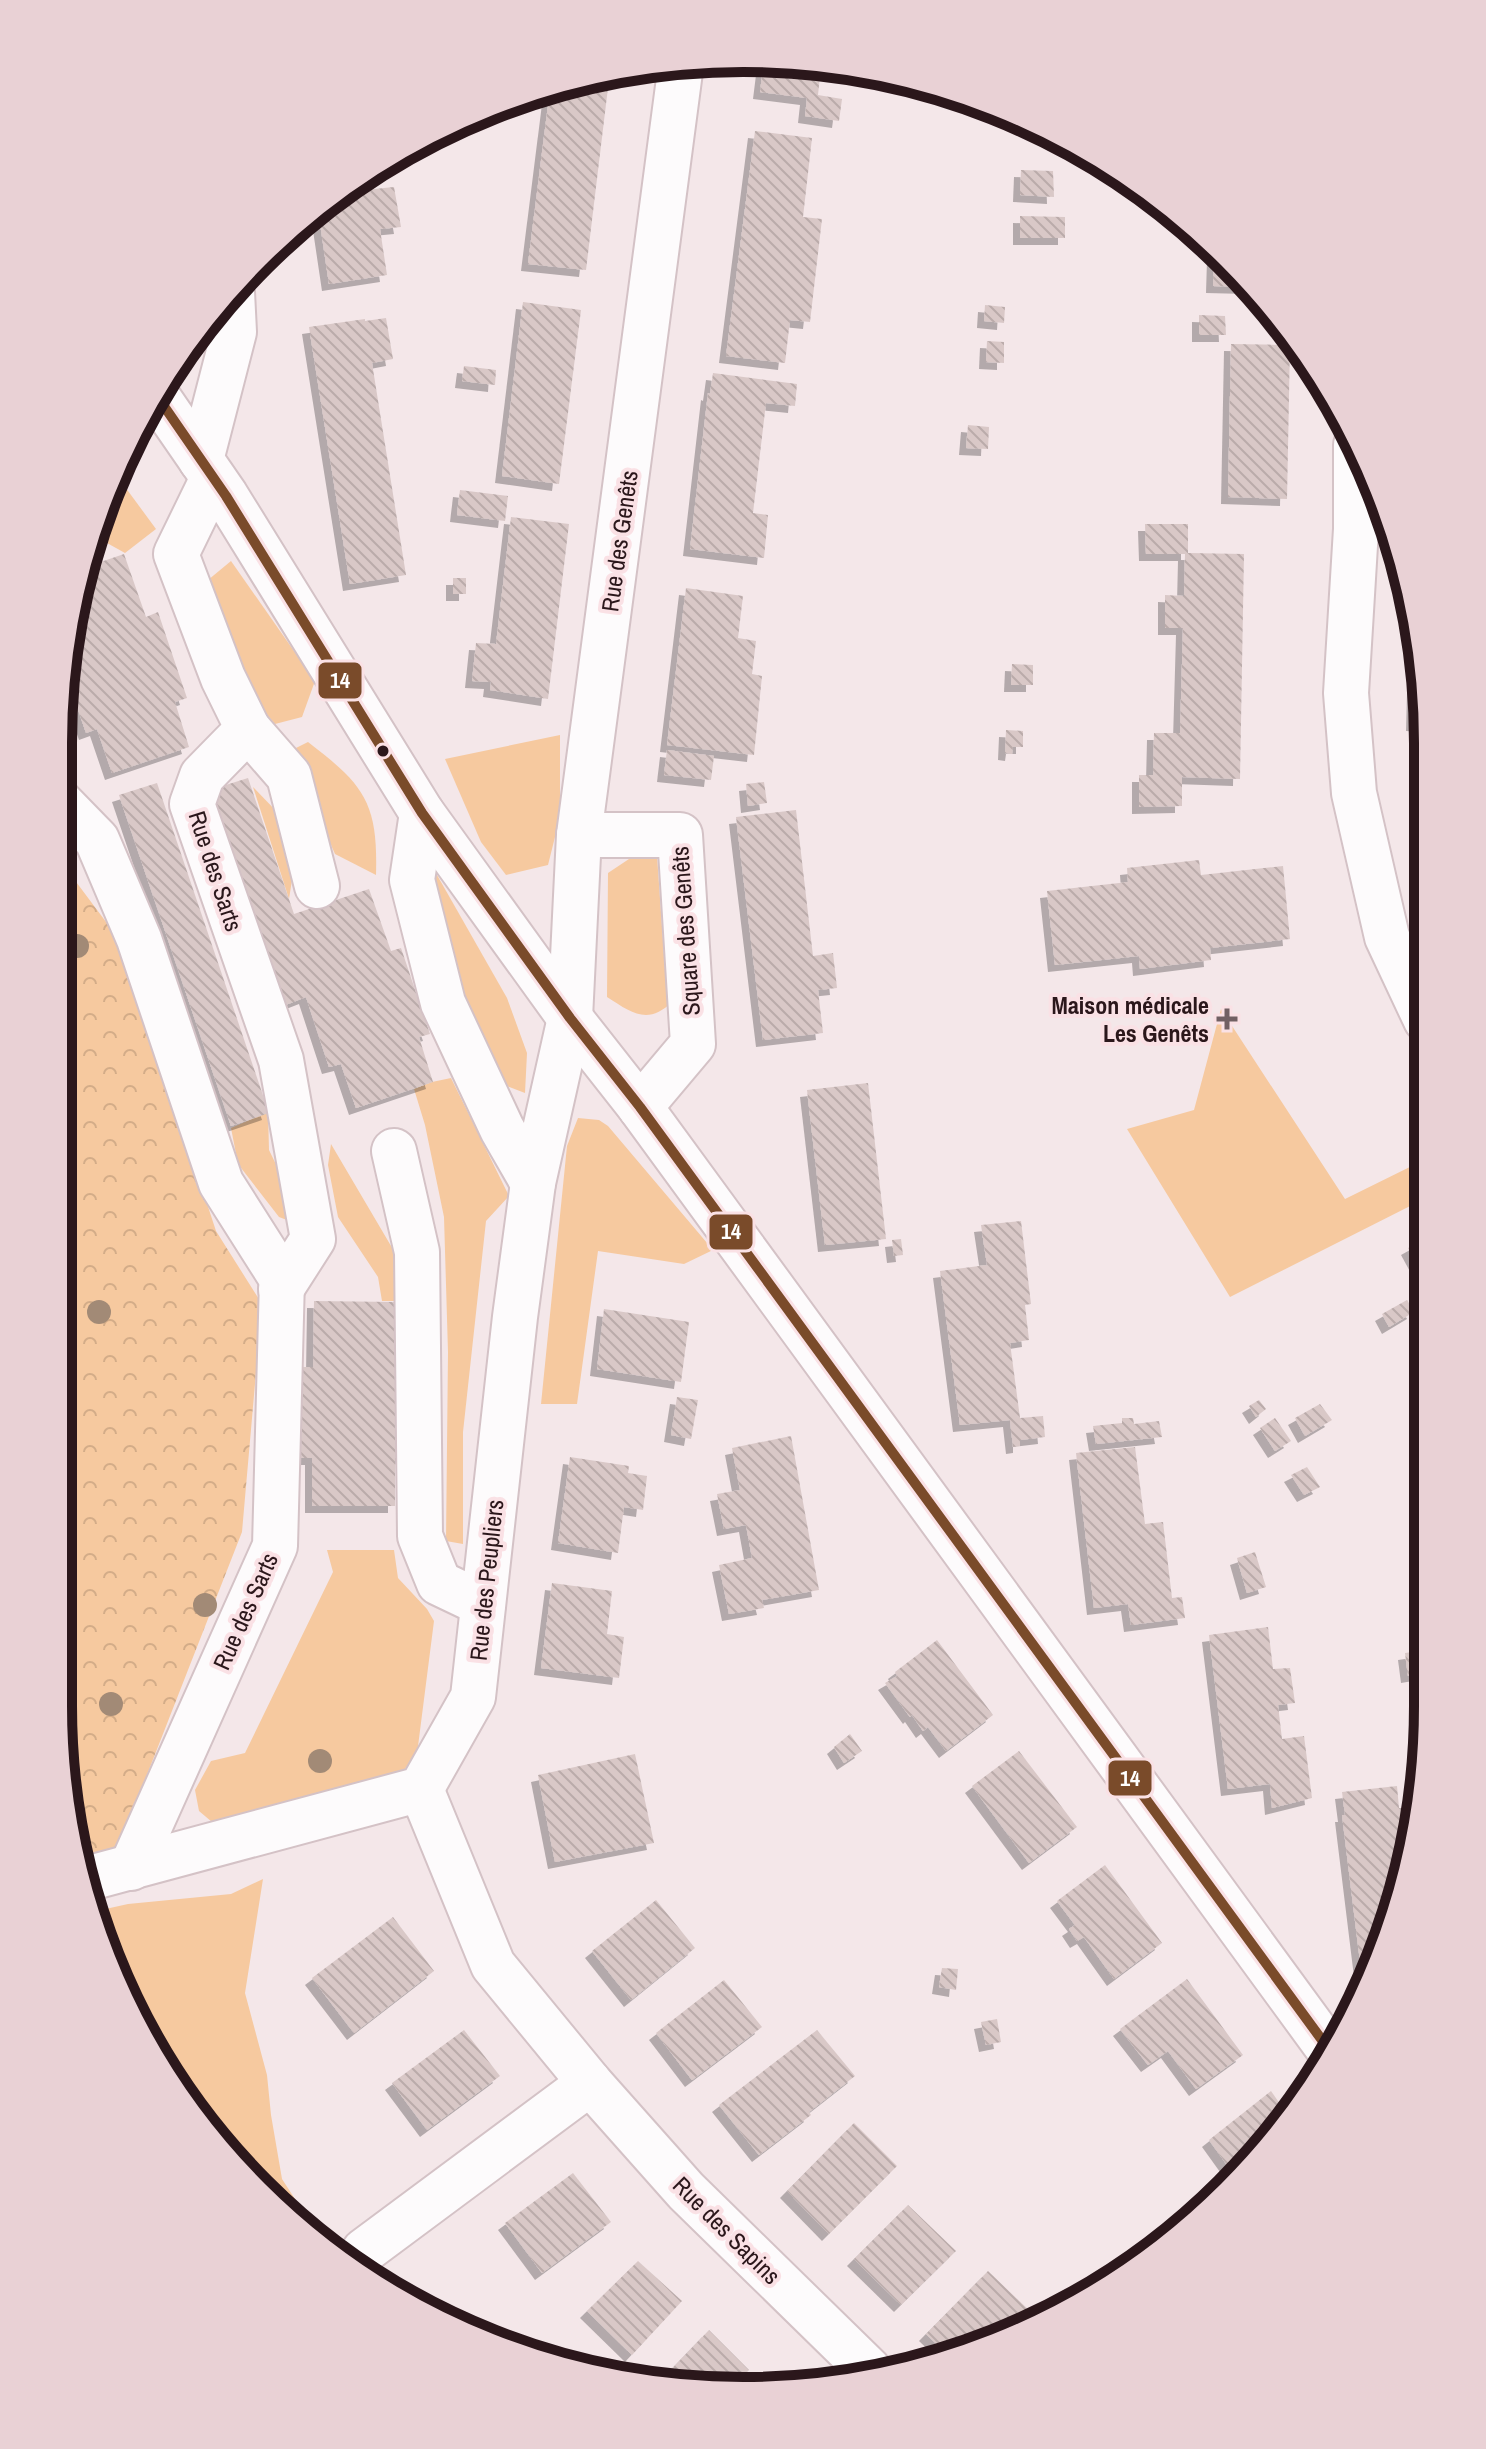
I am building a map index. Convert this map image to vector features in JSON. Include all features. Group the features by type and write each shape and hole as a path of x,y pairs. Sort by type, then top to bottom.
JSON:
{"street":[{"name":"Rue des Genêts","path":"570,1018 579,835 680,75"},
{"path":"233,308 234,332 207,469 176,554 223,678 248,729 289,776 317,886"},
{"path":"163,405 207,469 422,813 1324,2042"},
{"path":"1356,470 1356,529 1346,693 1354,793 1387,937 1414,994"},
{"name":"Rue des Sarts","path":"248,729 202,776 192,804 281,1060 313,1239 281,1289"},
{"path":"422,813 412,880 443,1003 502,1129 533,1183"},
{"name":"Rue des Sarts","path":"72,814 97,840 139,939 221,1183 282,1279 275,1546 131,1868"},
{"name":"Square des Genêts","path":"579,835 680,835 693,1044 640,1107"},
{"name":"Rue des Peupliers","path":"421,1789 473,1697 533,1183 570,1018"},
{"path":"394,1151 417,1252 420,1536 439,1583 483,1604"},
{"path":"94,1877 421,1789"},
{"name":"Rue des Sapins","path":"421,1789 493,1965 590,2083 686,2191 864,2366"},
{"path":"364,2251 590,2083"}],"green space":[{"path":"124,485 156,529 125,553 104,541"},
{"path":"231,561 315,681 302,717 275,724 245,689 202,585"},
{"path":"560,735 560,817 548,865 506,875 481,842 445,759"},
{"path":"308,742 343,771 364,797 374,829 376,875 335,854 290,751"},
{"path":"253,787 280,815 294,867 289,899"},
{"path":"644,849 657,856 665,969 673,1001 664,1009 648,1015 632,1012 607,997 608,873"},
{"path":"433,868 507,998 527,1053 525,1093 499,1083 433,925"},
{"path":"72,876 121,942 216,1231 262,1304 242,1532 116,1854 91,1864 73,1750"},
{"path":"1221,1009 1345,1199 1414,1165 1414,1204 1230,1297 1127,1129 1194,1110"},
{"path":"451,1078 509,1196 486,1221 463,1432 463,1544 446,1541 448,1352 444,1217 425,1125 414,1089"},
{"path":"268,1112 269,1150 289,1191 300,1225 279,1217 238,1164 231,1128"},
{"path":"578,1118 599,1120 608,1126 713,1250 684,1264 598,1251 577,1404 541,1404 567,1146"},
{"path":"331,1144 394,1251 396,1301 382,1301 378,1277 338,1217 328,1165"},
{"path":"327,1550 394,1550 398,1578 434,1621 417,1754 399,1776 212,1822 199,1811 195,1790 211,1761 245,1753 333,1572"},
{"path":"263,1879 245,1993 267,2075 282,2179 304,2212 239,2148 185,2079 141,2003 104,1909 128,1904 231,1894"}],"building":[{"path":"762,72 820,77 818,95 842,99 839,121 805,116 807,98 760,92"},
{"path":"608,86 586,270 528,264 548,101"},
{"path":"755,131 812,138 803,217 822,219 810,322 790,320 785,363 726,356"},
{"path":"1021,170 1053,171 1054,197 1020,195"},
{"path":"373,183 374,189 394,187 401,227 380,229 387,275 329,284 320,223"},
{"path":"1020,216 1065,217 1065,238 1020,238"},
{"path":"1214,266 1233,287 1213,286"},
{"path":"523,302 581,310 559,484 502,476"},
{"path":"985,305 1005,307 1004,323 984,321"},
{"path":"1199,315 1225,316 1226,335 1199,335"},
{"path":"386,318 393,359 372,363 406,575 350,584 309,327"},
{"path":"987,341 1004,342 1004,363 986,362"},
{"path":"1231,344 1282,345 1290,355 1287,499 1228,497"},
{"path":"464,366 496,370 495,385 462,381"},
{"path":"713,373 797,384 795,406 766,403 753,513 768,515 764,558 690,549"},
{"path":"968,425 989,427 988,449 966,448"},
{"path":"460,490 508,496 505,521 457,515"},
{"path":"511,517 569,524 548,699 490,690 491,682 472,681 476,643 496,644"},
{"path":"1145,524 1188,524 1188,553 1244,554 1240,779 1182,777 1182,806 1139,807 1139,775 1153,775 1154,733 1180,733 1183,628 1165,628 1165,595 1184,596 1185,554 1146,554"},
{"path":"124,554 146,617 158,612 187,698 175,702 189,747 112,773 97,729 86,733 73,696 85,612 97,563"},
{"path":"453,578 466,578 466,594 453,594"},
{"path":"686,588 743,596 738,638 756,641 752,674 762,676 754,755 667,745"},
{"path":"1012,664 1033,665 1033,685 1011,685"},
{"path":"1006,730 1023,731 1023,747 1013,747 1012,754 1005,753"},
{"path":"667,750 714,756 711,780 664,775"},
{"path":"248,778 294,914 369,889 391,951 401,948 430,1034 419,1037 433,1082 356,1108 341,1064 329,1067 306,997 283,1006 210,790"},
{"path":"764,782 767,803 748,806 746,784"},
{"path":"157,783 269,1113 231,1126 119,795"},
{"path":"796,810 813,956 833,953 837,988 818,990 823,1033 763,1040 736,817"},
{"path":"1199,860 1201,875 1283,866 1290,939 1210,948 1211,960 1140,969 1139,956 1055,965 1047,891 1128,882 1127,868"},
{"path":"868,1083 886,1239 825,1245 807,1090"},
{"path":"1021,1221 1031,1304 1025,1305 1029,1340 1010,1343 1020,1418 1043,1416 1045,1437 1020,1440 1020,1446 1013,1447 1010,1420 960,1425 940,1271 987,1265 981,1225"},
{"path":"901,1239 903,1255 894,1256 892,1240"},
{"path":"1414,1245 1414,1259 1408,1248"},
{"path":"1407,1300 1414,1312 1389,1327 1382,1314"},
{"path":"314,1301 396,1302 396,1367 408,1368 407,1457 395,1458 395,1506 312,1506 312,1458 301,1458 301,1367 313,1367"},
{"path":"604,1309 689,1322 681,1382 597,1369"},
{"path":"677,1397 698,1400 691,1439 671,1435"},
{"path":"1259,1400 1266,1409 1256,1417 1249,1406"},
{"path":"1320,1404 1332,1420 1305,1436 1295,1418"},
{"path":"1122,1418 1133,1418 1134,1424 1159,1421 1162,1437 1096,1444 1093,1426 1122,1423"},
{"path":"1275,1418 1291,1441 1275,1451 1260,1428"},
{"path":"791,1436 819,1590 762,1600 764,1608 729,1614 719,1565 752,1558 746,1525 724,1529 717,1494 740,1490 732,1448"},
{"path":"1135,1447 1145,1524 1163,1522 1172,1598 1182,1597 1185,1618 1131,1625 1128,1604 1094,1608 1076,1453"},
{"path":"570,1457 629,1466 628,1473 647,1476 643,1510 624,1507 618,1553 558,1543"},
{"path":"1307,1467 1320,1487 1304,1495 1291,1475"},
{"path":"1255,1552 1266,1587 1247,1593 1237,1558"},
{"path":"552,1583 612,1591 607,1634 624,1637 619,1678 541,1668"},
{"path":"1268,1627 1273,1669 1290,1668 1295,1703 1278,1705 1282,1739 1304,1736 1312,1798 1272,1808 1270,1784 1228,1789 1209,1635"},
{"path":"937,1640 993,1715 946,1751 928,1727 923,1731 912,1715 910,1717 885,1683"},
{"path":"1414,1652 1414,1675 1408,1676 1405,1653"},
{"path":"850,1734 862,1751 844,1763 834,1747"},
{"path":"1019,1751 1077,1827 1029,1863 972,1786"},
{"path":"635,1754 654,1843 555,1862 538,1775"},
{"path":"1397,1786 1399,1808 1405,1811 1391,1880 1361,1968 1342,1815 1345,1815 1342,1792"},
{"path":"1105,1865 1162,1943 1114,1979 1084,1937 1077,1941 1069,1929 1075,1925 1057,1901"},
{"path":"656,1900 695,1948 631,2000 592,1951"},
{"path":"393,1917 434,1971 354,2033 312,1978"},
{"path":"942,1968 958,1969 956,1990 939,1987"},
{"path":"1187,1979 1243,2055 1196,2089 1168,2051 1148,2065 1120,2029"},
{"path":"724,1980 762,2027 692,2080 656,2033"},
{"path":"997,2019 1001,2042 986,2045 981,2022"},
{"path":"464,2030 500,2076 427,2130 392,2083"},
{"path":"817,2030 855,2076 759,2155 719,2105"},
{"path":"1271,2091 1281,2106 1229,2167 1209,2140"},
{"path":"854,2123 897,2166 829,2234 787,2191"},
{"path":"573,2173 611,2222 542,2273 505,2223"},
{"path":"908,2205 956,2251 901,2305 854,2259"},
{"path":"638,2261 682,2301 632,2355 587,2311"},
{"path":"988,2271 1031,2312 940,2347 926,2334"},
{"path":"709,2330 749,2370 742,2377 668,2373"}],"transit line":[{"name":"14","path":"163,405 226,496 422,813 1324,2042"}],"place":[{"name":"Maison médicale Les Genêts","path":"1227,1019"}]}
